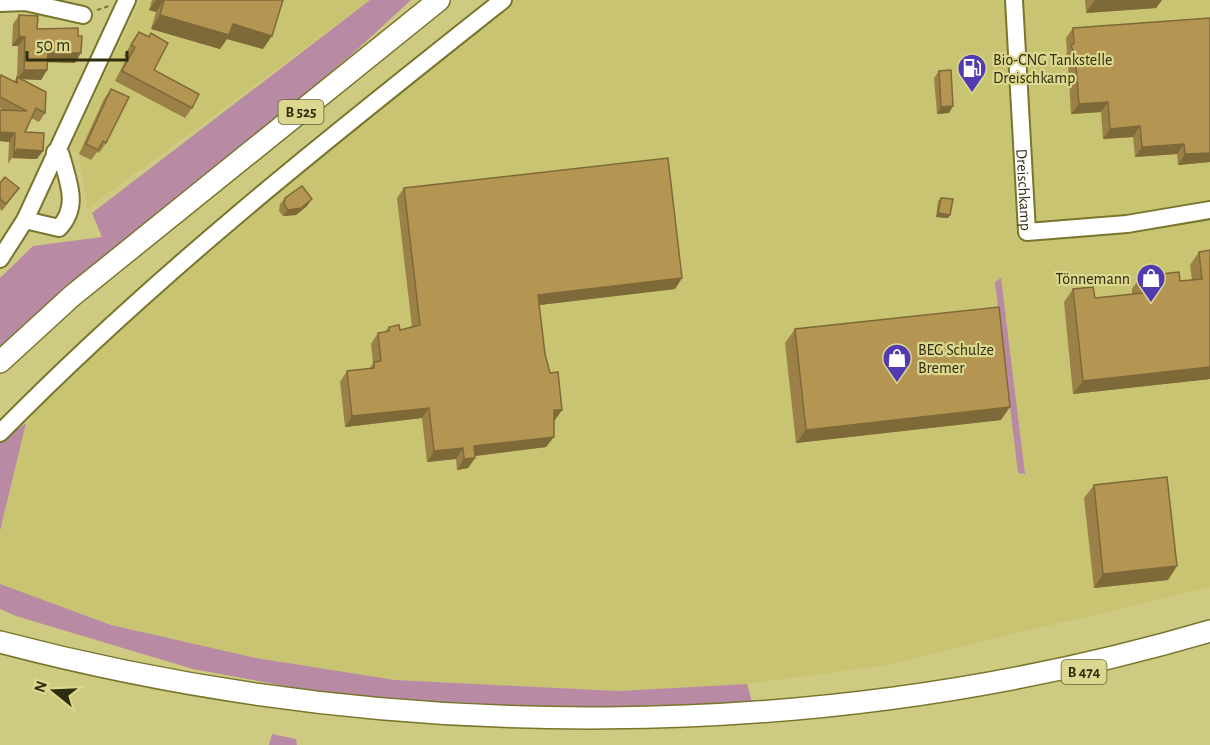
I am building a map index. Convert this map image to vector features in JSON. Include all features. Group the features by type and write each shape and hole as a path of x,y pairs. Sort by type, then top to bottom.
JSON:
{"main road":[{"name":"B 525","path":"0,362 99,273 439,0"},
{"name":"B 474","path":"799,728 922,710 1006,692 1113,663 1210,631"},
{"path":"0,642 110,675 200,698 365,726"}],"street":[{"path":"0,433 108,327 281,180 503,0"},
{"name":"Dreischkamp","path":"1014,0 1027,232 1127,224 1210,210"},
{"path":"0,3 25,2 83,15"},
{"path":"0,259 25,220 121,2"},
{"path":"25,220 58,228 67,219 72,207 70,189 61,155 55,152"}],"path":[{"path":"83,15 121,2"}],"shaded area":[{"path":"141,0 370,0 87,209 79,154 70,148"},
{"path":"370,0 411,0 351,55 0,346 0,278 33,246 102,237 92,213"},
{"path":"516,0 1210,0 1210,587 881,666 747,684 619,691 395,680 256,658 111,625 0,584 0,531 26,424 49,387 189,265 420,74"},
{"path":"1001,278 1025,474 1018,473 995,282"},
{"path":"26,423 0,531 0,441"},
{"path":"0,584 111,625 256,658 395,680 618,691 747,684 753,706 589,715 335,695 193,669 16,616 0,609"},
{"path":"272,734 296,739 297,745 269,745"}],"building":[{"path":"164,0 283,0 272,36 233,24 229,35 160,15"},
{"path":"19,15 38,16 37,29 78,28 78,36 82,36 81,53 48,53 47,70 24,70 25,37 19,36"},
{"path":"1210,18 1210,153 1185,154 1184,144 1142,147 1140,126 1110,129 1108,102 1079,104 1075,54 1071,46 1074,43 1073,28"},
{"path":"139,32 149,37 151,33 168,43 154,70 199,94 192,108 122,71 135,47 131,45"},
{"path":"951,70 953,106 941,107 939,71"},
{"path":"1,75 17,83 17,77 46,92 45,113 36,108 25,132 44,133 43,151 17,149 14,155 15,133 0,132 0,110 27,111 0,97"},
{"path":"111,89 129,97 106,143 103,141 98,150 86,144"},
{"path":"668,158 682,278 538,295 545,354 550,373 558,372 562,410 554,410 554,437 474,446 475,458 464,459 463,448 434,451 429,408 352,416 347,371 374,368 374,362 381,361 378,333 389,331 389,327 399,325 400,330 420,325 404,188"},
{"path":"5,177 19,188 6,204 0,199 0,183"},
{"path":"302,186 312,199 301,208 288,210 284,204 285,198"},
{"path":"941,198 953,199 950,215 938,213"},
{"path":"1210,250 1210,367 1083,381 1073,289 1093,287 1095,298 1143,293 1141,276 1179,272 1180,281 1202,279 1199,252"},
{"path":"999,307 1010,407 806,430 795,329"},
{"path":"1167,477 1177,566 1103,574 1094,485"}],"place":[{"name":"Bio-CNG Tankstelle Dreischkamp","path":"972,94"},
{"name":"Tönnemann","path":"1151,304"},
{"name":"BEG Schulze Bremer","path":"897,384"}]}
